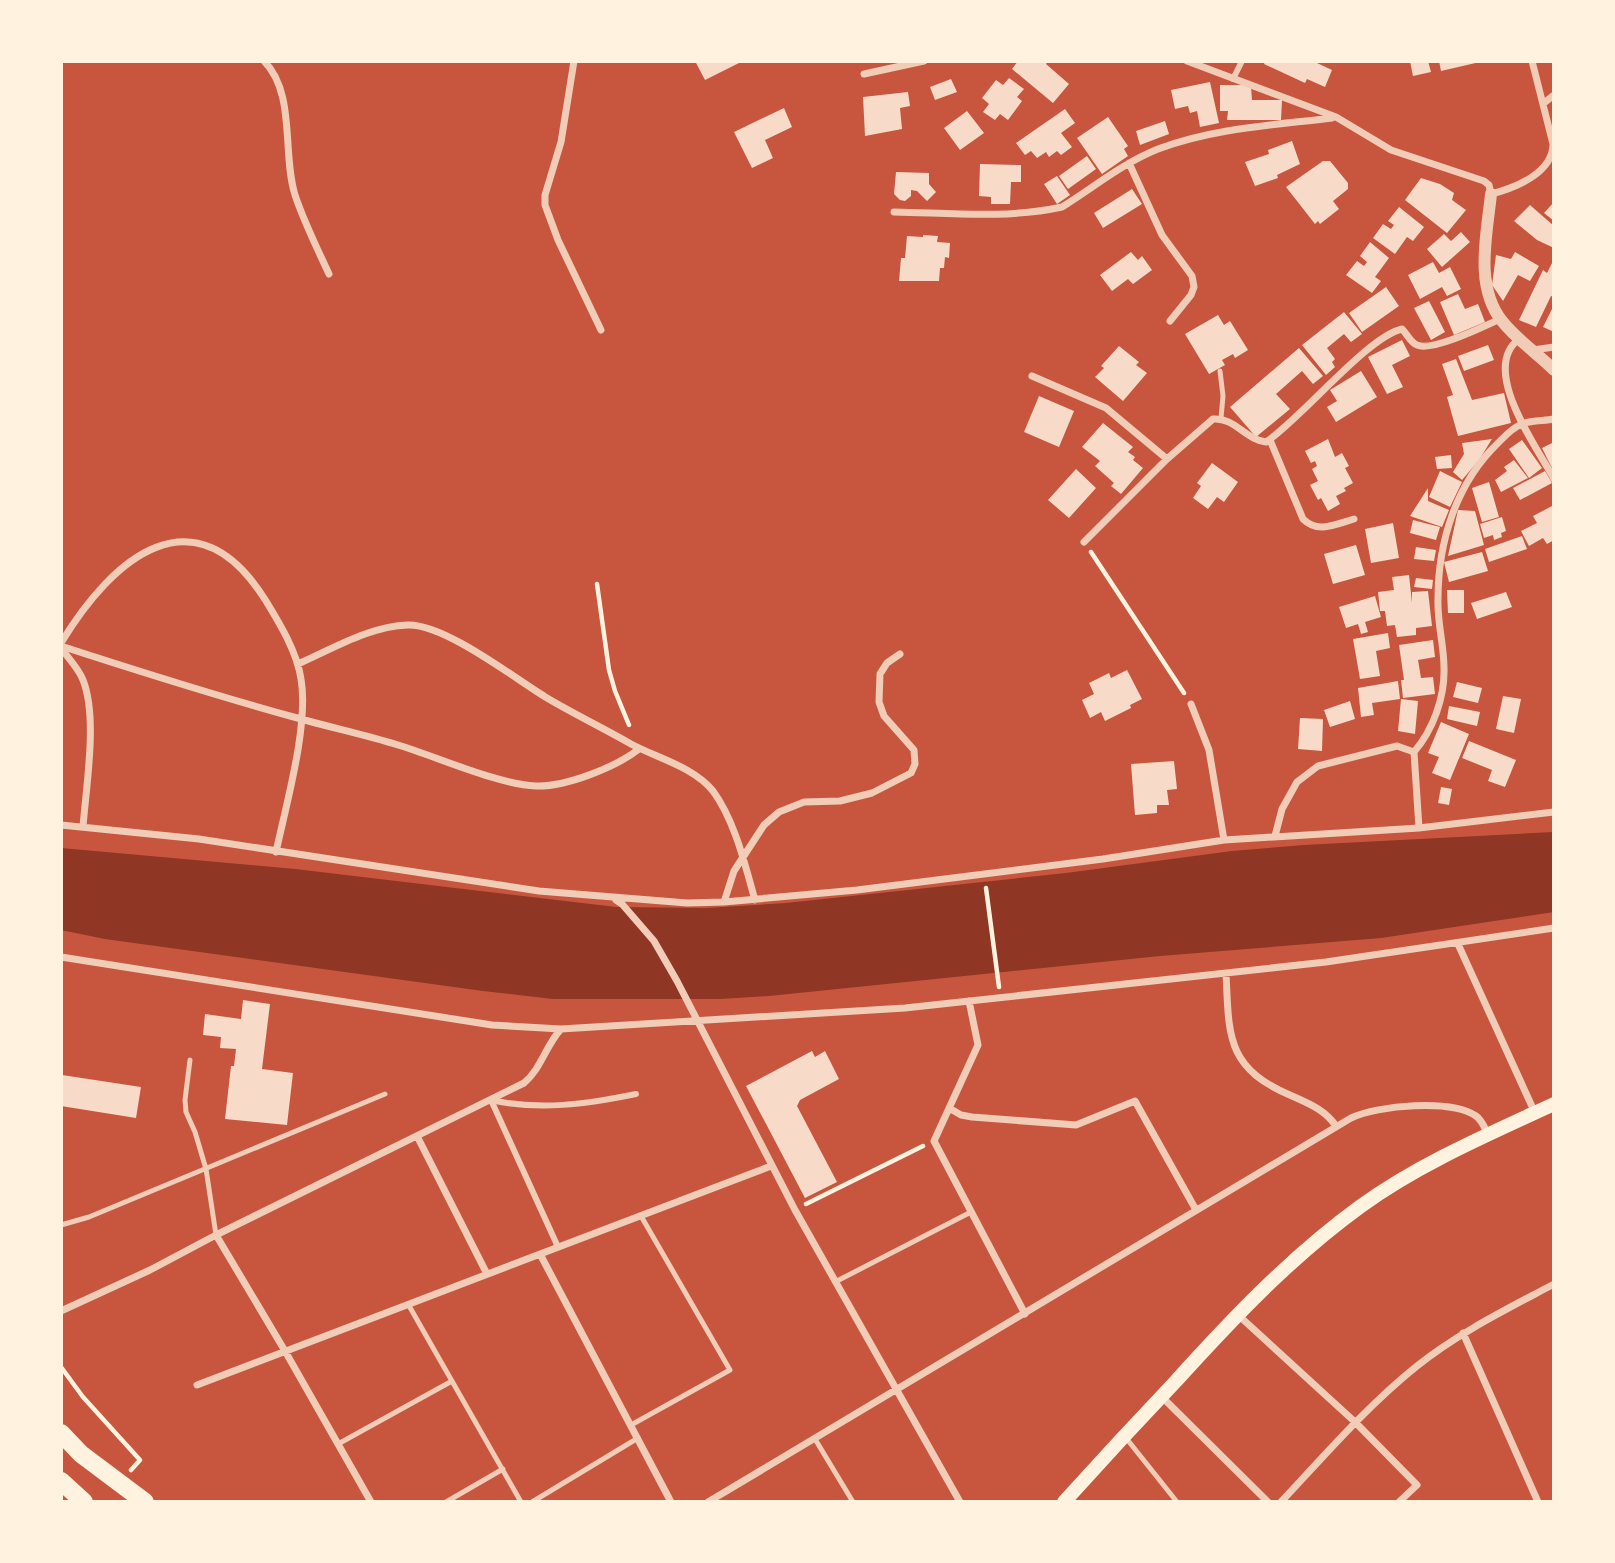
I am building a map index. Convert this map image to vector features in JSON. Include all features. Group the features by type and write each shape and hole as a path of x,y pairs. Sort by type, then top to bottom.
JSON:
{"main road":[{"path":"1064,1502 1237,1314 1307,1250 1360,1207 1396,1183 1489,1134 1554,1104"},
{"path":"61,1433 81,1454 145,1502"},
{"path":"61,1481 85,1502"}],"street":[{"path":"264,61 276,75 282,90 288,160 295,195 328,274"},
{"path":"573,61 561,142 545,195 545,205 558,240 601,330"},
{"path":"864,74 924,61"},
{"path":"1187,61 1336,117 1391,150 1484,181 1490,187 1491,194 1485,276 1491,301 1500,319 1554,370"},
{"path":"1233,79 1242,61"},
{"path":"1491,194 1520,184 1550,159 1553,144 1532,61"},
{"path":"1544,103 1554,95"},
{"path":"894,212 1007,215 1051,209 1062,206 1129,163 1160,148 1244,129 1336,117"},
{"path":"1129,163 1162,235 1192,276 1194,287 1191,296 1170,321"},
{"path":"1084,542 1167,459 1213,419 1221,418 1258,441 1270,440 1362,355 1394,331 1402,329 1414,344 1421,346 1456,339 1500,319"},
{"path":"1519,339 1511,345 1504,359 1510,396 1522,424 1554,479"},
{"path":"1533,350 1554,347"},
{"path":"1032,376 1106,408 1167,459"},
{"path":"1419,828 1414,752 1424,740 1439,705 1443,684 1438,583 1454,509 1468,478 1506,435 1522,424 1554,419"},
{"path":"1270,440 1303,519 1311,527 1321,528 1354,519"},
{"path":"61,646 85,605 119,569 152,549 189,543 214,548 242,569 270,607 298,664 302,681 302,719 276,852"},
{"path":"298,664 370,633 408,625 423,626 453,639 550,699 639,749 691,773 708,787 735,835 755,900"},
{"path":"61,646 532,786 561,784 610,765 639,749"},
{"path":"61,646 82,678 88,698 90,736 83,827"},
{"path":"724,902 734,872 764,825 779,812 792,805 818,800 840,801 872,793 911,773 915,764 914,750 889,722 879,702 880,674 887,663 900,653"},
{"path":"1191,704 1209,750 1224,840"},
{"path":"1275,836 1282,809 1297,782 1318,766 1397,746 1414,752"},
{"path":"61,825 199,839 539,891 614,899 724,902 984,875 1224,840 1419,828 1554,813"},
{"path":"614,899 622,904 654,941 771,1166 960,1502"},
{"path":"61,957 492,1025 561,1028 905,1008 1226,973 1458,944 1554,928"},
{"path":"1458,944 1535,1113"},
{"path":"1226,973 1228,1022 1232,1042 1240,1059 1269,1086 1321,1110 1336,1126"},
{"path":"969,1001 978,1045 933,1141 1025,1314"},
{"path":"61,1311 524,1083 533,1076 561,1028"},
{"path":"491,1100 514,1105 587,1104 636,1094"},
{"path":"491,1100 558,1247"},
{"path":"949,1108 961,1115 972,1117 1076,1125 1135,1101 1196,1210"},
{"path":"708,1502 1336,1126 1362,1113 1399,1106 1432,1106 1473,1115 1489,1134"},
{"path":"417,1136 486,1275"},
{"path":"197,1385 771,1166"},
{"path":"216,1235 370,1502"},
{"path":"540,1254 671,1502"},
{"path":"1282,1502 1355,1422 1417,1366 1464,1334 1554,1284"},
{"path":"1237,1314 1355,1422 1417,1485 1399,1502"},
{"path":"1464,1334 1538,1502"},
{"path":"1161,1396 1269,1502"}],"lane":[{"path":"1220,371 1223,397 1221,418"},
{"path":"190,1060 186,1112 206,1169 216,1235"},
{"path":"61,1226 89,1217 385,1094"},
{"path":"835,1282 971,1212"},
{"path":"631,1425 730,1370 641,1216"},
{"path":"408,1304 521,1502"},
{"path":"338,1444 452,1381"},
{"path":"1124,1435 1177,1502"},
{"path":"532,1502 638,1438"},
{"path":"815,1438 853,1502"},
{"path":"446,1502 503,1469"}],"path":[{"path":"1084,542 1191,704"},
{"path":"597,584 609,670 639,749"},
{"path":"984,875 1000,998"},
{"path":"795,1209 933,1141"},
{"path":"61,1367 83,1397 140,1460"}],"shaded area":[{"path":"1554,832 1554,912 1381,938 1160,956 769,996 720,999 553,999 105,939 61,930 61,848 295,869 616,907 706,908 786,903 1066,873 1232,851"}],"building":[{"path":"695,61 743,61 705,80"},
{"path":"1018,61 1048,61 1046,64 1069,84 1053,103 1012,69"},
{"path":"1265,61 1318,61 1317,63 1332,70 1325,87 1307,79 1305,83 1264,64"},
{"path":"1410,61 1428,61 1431,72 1413,76"},
{"path":"1439,61 1480,61 1480,62 1441,71"},
{"path":"1009,78 1024,89 1017,97 1022,101 1008,120 1000,114 995,120 983,112 989,104 982,98 996,80 1003,85"},
{"path":"951,79 957,92 935,100 930,87"},
{"path":"1210,82 1219,123 1200,127 1197,111 1190,113 1188,106 1175,109 1171,90"},
{"path":"1220,85 1251,87 1252,100 1282,100 1281,120 1227,120 1228,111 1220,111"},
{"path":"908,92 910,106 900,108 902,129 865,136 863,97"},
{"path":"784,108 792,127 765,140 773,158 752,168 734,132"},
{"path":"1065,109 1075,123 1061,133 1072,147 1061,155 1057,151 1049,157 1046,152 1037,158 1031,151 1025,155 1016,143"},
{"path":"967,111 984,133 960,150 944,128"},
{"path":"1108,117 1128,146 1124,149 1128,156 1102,174 1077,138"},
{"path":"1165,121 1169,134 1140,145 1136,131"},
{"path":"1292,141 1300,164 1277,175 1278,178 1255,186 1245,162 1269,154 1268,150"},
{"path":"1087,156 1096,169 1068,189 1059,176"},
{"path":"1323,161 1330,161 1348,183 1348,189 1333,201 1339,209 1320,224 1318,221 1315,224 1286,187"},
{"path":"980,164 1021,165 1021,182 1011,182 1010,204 991,204 991,197 979,196"},
{"path":"896,172 929,173 929,184 936,192 927,201 917,191 911,190 911,196 905,201 900,200 894,194"},
{"path":"1057,176 1070,195 1057,204 1044,184"},
{"path":"1421,178 1440,184 1454,193 1452,200 1466,210 1447,233 1405,200"},
{"path":"1132,189 1142,204 1103,228 1094,213"},
{"path":"1554,202 1554,221 1544,213"},
{"path":"1530,205 1554,226 1554,248 1537,240 1514,221"},
{"path":"1399,207 1424,227 1413,241 1407,237 1395,254 1373,238 1383,224 1391,229 1394,225 1388,221"},
{"path":"1461,232 1470,242 1442,267 1427,249 1444,234 1451,241"},
{"path":"907,236 938,236 937,242 950,243 949,258 945,257 944,268 940,268 939,281 899,281"},
{"path":"1370,242 1389,258 1375,277 1381,281 1372,293 1346,275 1357,261 1364,266 1367,262 1360,256"},
{"path":"1131,252 1138,260 1142,256 1152,270 1133,284 1128,279 1112,291 1100,275"},
{"path":"1515,252 1539,266 1530,281 1518,275 1503,301 1492,285 1496,255 1511,259"},
{"path":"1554,259 1554,297 1551,296 1536,327 1519,320 1543,270 1547,273"},
{"path":"1433,262 1439,273 1450,267 1461,289 1447,296 1442,287 1420,299 1408,275"},
{"path":"1386,287 1399,306 1362,332 1349,313"},
{"path":"1458,294 1465,309 1478,304 1485,322 1454,335 1440,302"},
{"path":"1429,301 1445,332 1431,340 1414,308"},
{"path":"1554,305 1554,332 1543,327"},
{"path":"1344,312 1362,334 1351,342 1344,334 1327,348 1335,359 1332,362 1335,367 1326,375 1302,345"},
{"path":"1218,315 1224,325 1230,321 1248,350 1235,358 1233,354 1222,360 1225,365 1209,374 1185,334"},
{"path":"1402,340 1410,356 1392,365 1403,387 1387,394 1368,357"},
{"path":"1488,345 1494,360 1464,371 1458,356"},
{"path":"1119,346 1139,362 1136,365 1147,373 1123,401 1095,377"},
{"path":"1299,348 1323,376 1313,384 1302,371 1276,394 1290,409 1256,437 1230,407"},
{"path":"1456,359 1472,400 1504,393 1511,423 1458,436 1447,397 1453,395 1442,364"},
{"path":"1361,371 1377,397 1336,422 1327,407 1337,401 1330,390"},
{"path":"1039,396 1074,411 1059,447 1024,432"},
{"path":"1103,423 1133,447 1128,452 1143,468 1121,494 1111,486 1114,483 1095,466 1100,461 1082,447"},
{"path":"1328,439 1335,457 1342,453 1349,466 1345,468 1353,483 1344,488 1346,491 1336,496 1340,504 1328,511 1310,485 1318,481 1312,469 1317,466 1315,461 1311,463 1305,451"},
{"path":"1492,439 1462,480 1453,472 1464,454 1462,443"},
{"path":"1522,440 1542,468 1529,478 1509,449"},
{"path":"1554,442 1554,472 1542,448"},
{"path":"1451,455 1452,468 1437,469 1435,457"},
{"path":"1514,460 1528,478 1501,492 1495,480 1507,471 1504,467"},
{"path":"1212,463 1238,482 1224,502 1217,497 1208,509 1193,498 1201,486 1197,483"},
{"path":"1076,469 1096,488 1069,518 1048,500"},
{"path":"1440,471 1462,482 1450,507 1429,497"},
{"path":"1545,471 1552,483 1520,500 1513,488"},
{"path":"1489,482 1499,517 1482,522 1472,488"},
{"path":"1428,488 1428,501 1449,510 1442,527 1410,516"},
{"path":"1554,505 1554,540 1547,544 1543,538 1529,546 1521,531 1537,523 1533,516"},
{"path":"1458,510 1475,511 1484,545 1448,556"},
{"path":"1502,517 1506,531 1501,533 1502,537 1494,540 1493,535 1484,538 1480,524"},
{"path":"1413,520 1440,527 1436,540 1410,533"},
{"path":"1393,523 1399,558 1371,563 1365,529"},
{"path":"1522,536 1527,549 1489,562 1485,549"},
{"path":"1356,545 1365,575 1333,584 1324,554"},
{"path":"1416,547 1436,550 1434,561 1414,559"},
{"path":"1482,552 1488,571 1449,582 1444,562"},
{"path":"1409,575 1412,603 1412,592 1428,591 1432,626 1416,628 1416,635 1397,637 1395,625 1387,626 1385,611 1380,611 1378,592 1394,590 1392,577"},
{"path":"1416,578 1433,580 1432,589 1414,587"},
{"path":"1447,590 1464,590 1464,613 1448,613"},
{"path":"1506,592 1512,607 1477,619 1471,603"},
{"path":"1375,596 1381,617 1365,622 1368,632 1361,634 1358,624 1346,628 1339,607"},
{"path":"1388,633 1390,648 1376,651 1380,676 1360,679 1353,639"},
{"path":"1433,640 1435,657 1418,660 1421,678 1433,677 1435,694 1403,698 1401,680 1404,680 1399,645"},
{"path":"1127,670 1142,699 1130,705 1131,708 1105,721 1101,712 1090,718 1082,700 1094,694 1089,683 1109,673 1111,678"},
{"path":"1398,681 1400,699 1372,703 1374,715 1361,717 1358,688"},
{"path":"1457,682 1482,688 1478,703 1453,697"},
{"path":"1503,696 1521,699 1514,733 1496,729"},
{"path":"1401,699 1418,701 1415,734 1398,731"},
{"path":"1350,701 1355,719 1330,727 1324,710"},
{"path":"1449,706 1480,712 1477,726 1447,719"},
{"path":"1300,718 1323,719 1322,751 1298,749"},
{"path":"1441,722 1469,734 1450,780 1432,773 1439,757 1428,753"},
{"path":"1469,741 1516,760 1505,787 1488,781 1492,770 1462,758"},
{"path":"1174,761 1177,789 1167,790 1169,805 1157,805 1157,813 1135,815 1131,764"},
{"path":"1441,787 1452,789 1449,805 1438,803"},
{"path":"243,1000 270,1004 262,1069 293,1073 287,1125 225,1119 231,1066 234,1066 236,1049 220,1048 221,1037 203,1035 205,1014 241,1019"},
{"path":"812,1051 815,1057 825,1051 839,1079 800,1100 797,1106 837,1182 805,1198 746,1086"},
{"path":"62,1075 141,1087 136,1118 61,1106"}]}
